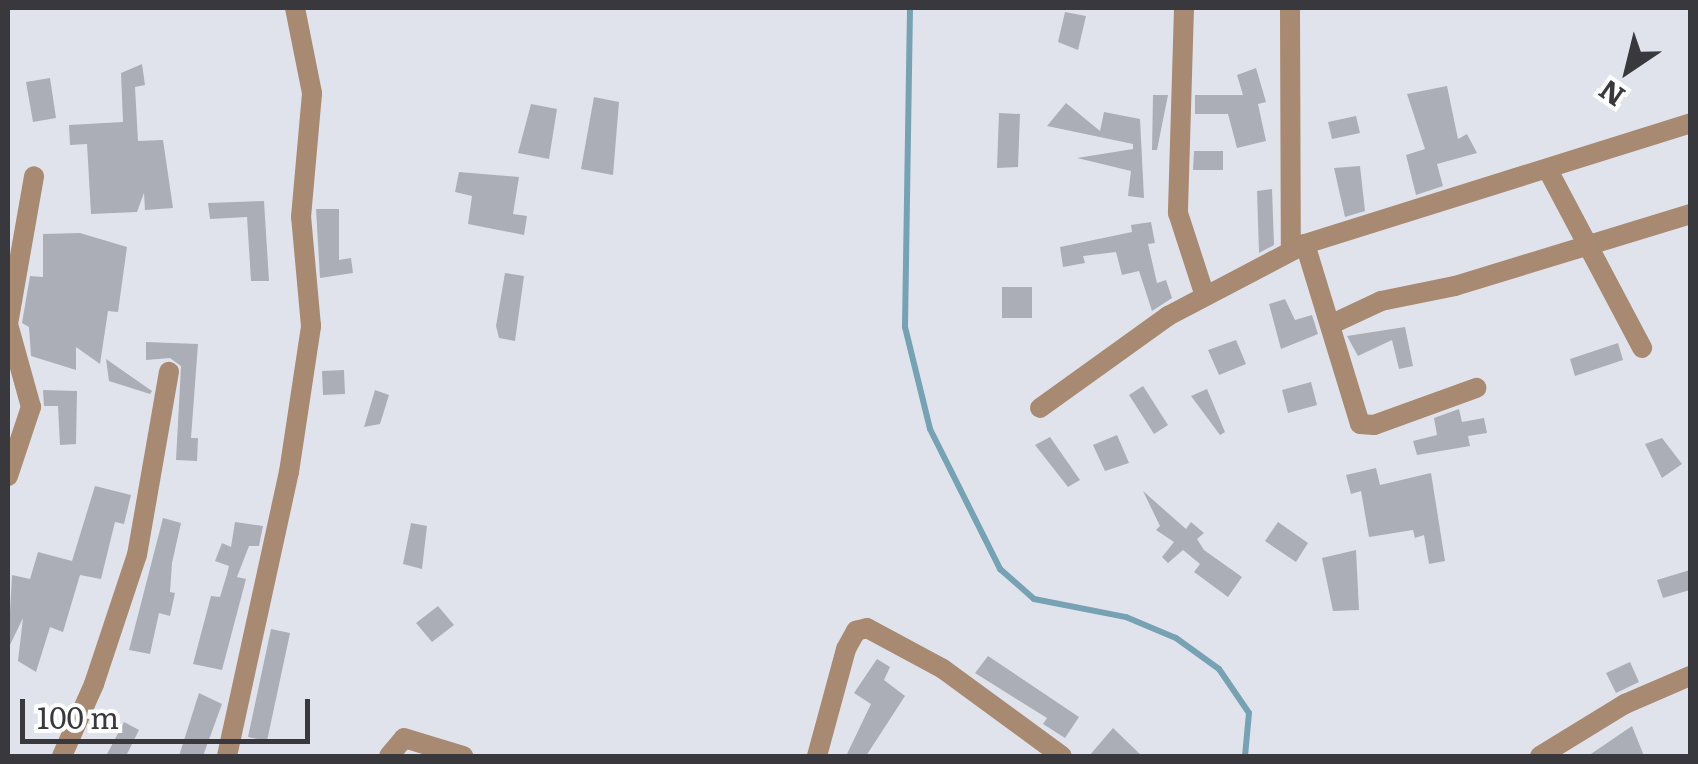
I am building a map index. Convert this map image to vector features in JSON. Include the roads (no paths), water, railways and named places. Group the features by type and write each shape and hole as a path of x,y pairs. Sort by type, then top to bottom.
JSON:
{"street":[{"path":"227,756 290,472 311,326 301,217 312,93 295,8"},
{"path":"1184,8 1178,213 1205,296"},
{"path":"1290,8 1298,248 1332,324 1360,424 1374,425 1476,388"},
{"path":"1040,408 1112,352 1205,296 1298,248 1429,202 1549,172 1690,124"},
{"path":"1549,172 1642,348"},
{"path":"8,476 31,407 8,324 34,176"},
{"path":"1332,324 1381,301 1456,286 1690,214"},
{"path":"62,756 94,684 137,555 169,372"},
{"path":"817,756 846,649 856,632 867,628 943,668 1062,756"},
{"path":"1540,756 1625,704 1690,676"},
{"path":"389,756 404,738 463,756"}],"waterway":[{"path":"910,8 905,327 930,429 1000,569 1034,599 1126,617 1176,638 1219,669 1249,713 1245,756"}]}
